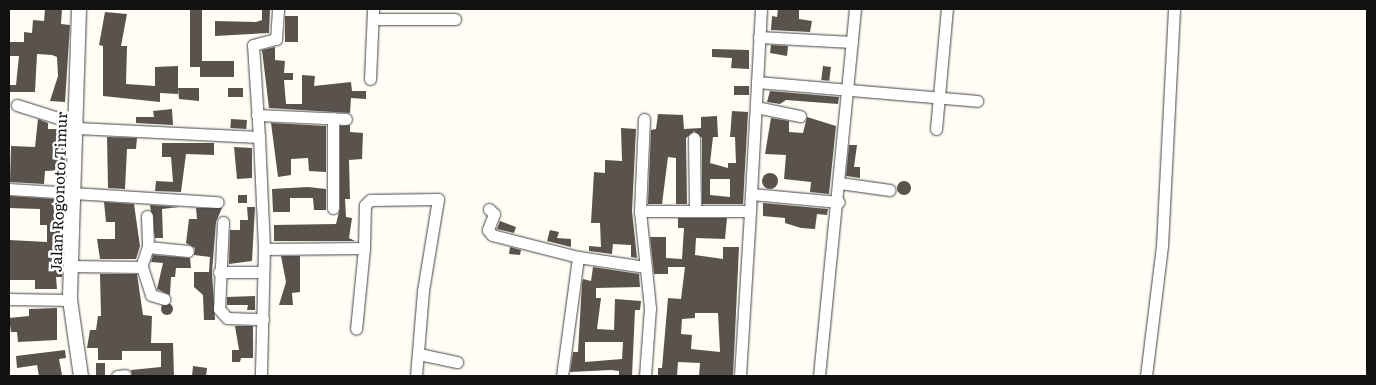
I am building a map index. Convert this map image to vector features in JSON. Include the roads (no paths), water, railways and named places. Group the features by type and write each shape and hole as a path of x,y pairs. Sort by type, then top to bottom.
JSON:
{"street":[{"name":"Jalan Rogonoto Timur","path":"80,9 70,300 81,376"},
{"path":"261,376 264,249 253,45 276,39 278,9"},
{"path":"740,376 760,9"},
{"path":"819,376 839,202 855,9"},
{"path":"936,129 946,9"},
{"path":"1146,376 1162,246 1174,9"},
{"path":"370,79 373,14 455,19"},
{"path":"759,37 852,42"},
{"path":"757,82 848,87 977,101"},
{"path":"17,105 77,126 259,137"},
{"path":"756,107 800,116"},
{"path":"257,115 346,119"},
{"path":"333,118 333,208"},
{"path":"644,119 640,211 650,308 645,376"},
{"path":"694,138 695,210"},
{"path":"840,183 890,190"},
{"path":"9,189 74,195 218,202"},
{"path":"751,194 839,202"},
{"path":"356,329 366,205 370,200 438,199 425,272 416,376"},
{"path":"489,209 494,214 489,233 578,257 645,267"},
{"path":"640,211 750,211"},
{"path":"147,216 148,247 142,267 151,295 164,299"},
{"path":"223,222 219,272 222,314 263,320"},
{"path":"148,247 188,251"},
{"path":"264,249 364,248"},
{"path":"562,376 578,257"},
{"path":"71,266 142,267"},
{"path":"219,272 263,272"},
{"path":"9,299 70,300"},
{"path":"418,354 457,362"}]}
